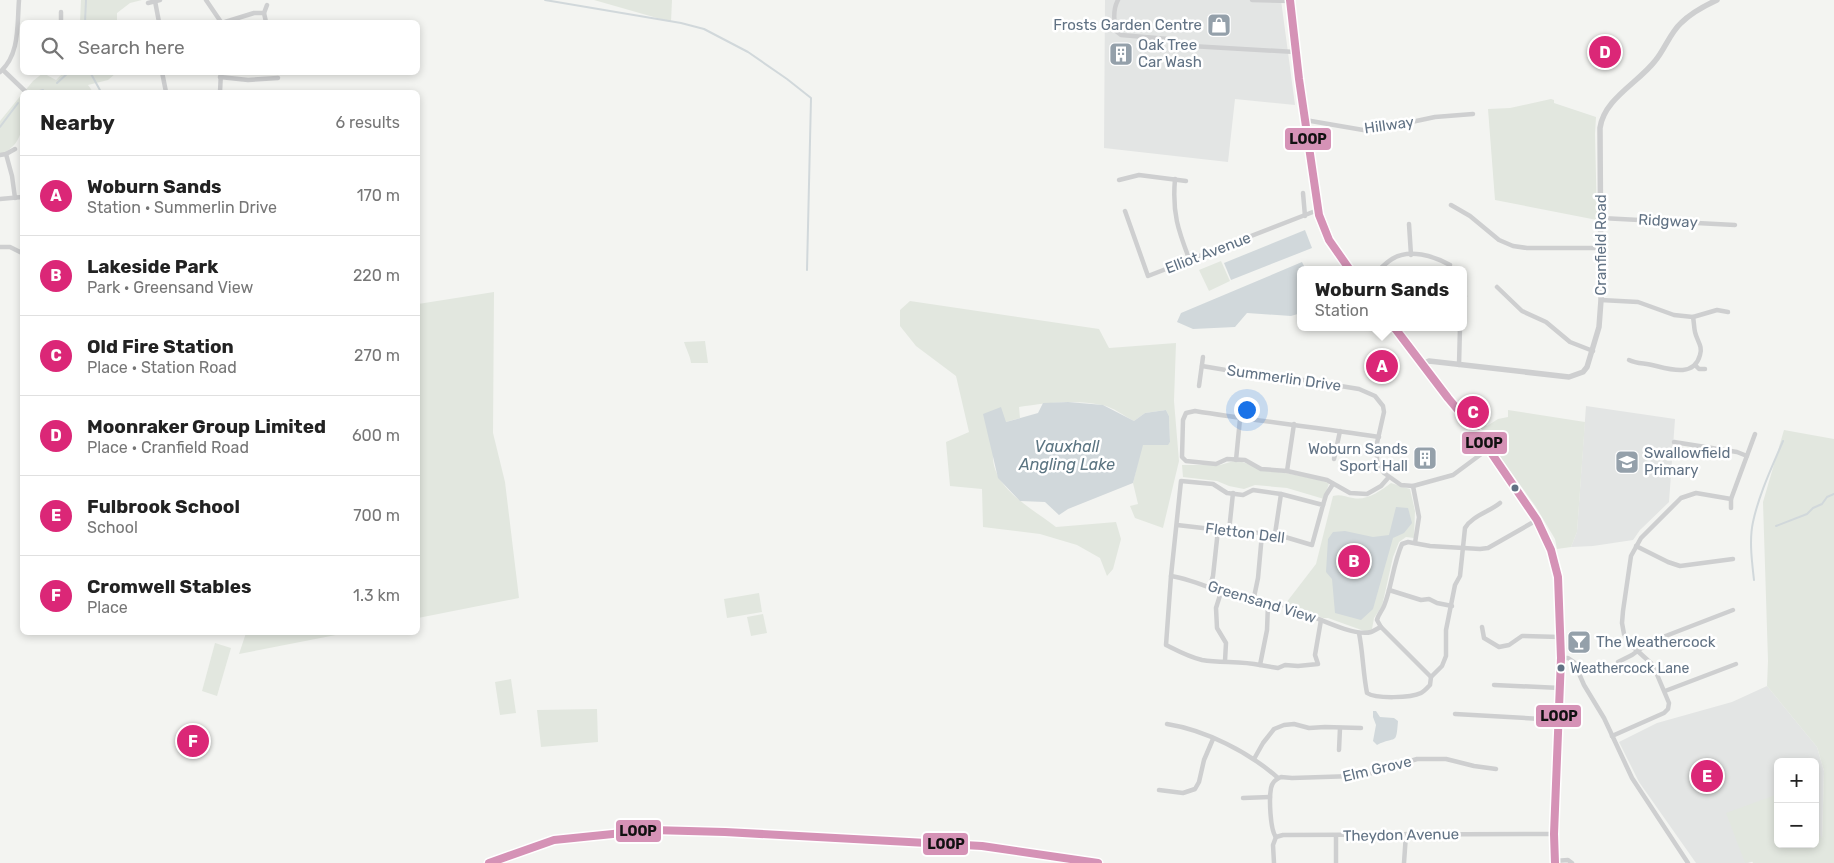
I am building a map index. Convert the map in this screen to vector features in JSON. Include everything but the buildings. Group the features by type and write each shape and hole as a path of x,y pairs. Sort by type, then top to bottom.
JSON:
{"street":[{"path":"19,0 16,43 13,54 2,71 24,90"},
{"path":"206,0 220,20"},
{"path":"1118,0 1115,5 1114,24 1116,31 1121,34 1168,39 1174,43 1191,46 1295,52"},
{"path":"1252,0 1290,1 1295,52 1318,210 1329,240 1347,266"},
{"name":"Cranfield Road","path":"1422,364 1429,361 1569,376 1583,372 1593,351 1599,327 1602,248 1600,128 1604,114 1613,102 1654,63 1681,22 1717,0"},
{"path":"148,3 158,1 159,20"},
{"path":"266,20 264,14 267,5"},
{"path":"60,20 61,12"},
{"path":"231,20 254,13 264,14"},
{"path":"163,75 166,90"},
{"path":"220,90 220,75 248,80 278,78"},
{"name":"Hillway","path":"1305,120 1369,131 1435,118 1473,114"},
{"path":"0,155 15,149"},
{"path":"6,154 15,198"},
{"path":"1120,180 1139,175 1186,181"},
{"path":"1175,179 1173,202 1178,229 1190,261"},
{"path":"1303,193 1305,216"},
{"path":"0,199 20,198"},
{"path":"1451,205 1470,216 1498,240 1513,246 1527,248 1602,248"},
{"name":"Elliot Avenue","path":"1125,211 1148,276 1318,210"},
{"name":"Ridgway","path":"1601,218 1735,225"},
{"path":"1410,224 1411,255"},
{"path":"0,247 10,247 20,252"},
{"path":"1384,266 1393,258 1402,255 1426,255 1437,257 1450,266"},
{"path":"1497,286 1522,312 1546,322 1570,342 1593,351"},
{"path":"1601,300 1638,302 1674,315 1693,317 1717,310 1728,312"},
{"path":"1630,360 1636,364 1650,365 1673,371 1683,371 1695,365 1700,356 1701,346 1695,332 1693,317"},
{"path":"1397,331 1488,449 1537,520 1552,550 1558,577 1561,658 1554,834 1555,862 1568,860 1572,863"},
{"path":"1459,365 1460,331"},
{"path":"1199,386 1203,357"},
{"path":"1695,365 1699,369 1704,369"},
{"name":"Summerlin Drive","path":"1202,366 1273,378 1285,377 1359,389 1369,393 1380,400 1383,406 1384,412 1378,437 1377,461 1388,478"},
{"path":"1378,437 1195,411 1186,413 1183,420 1182,458 1186,461 1216,464 1227,459 1245,460 1261,468 1287,471 1327,480 1350,493 1367,494 1381,486 1388,478 1401,485 1413,486 1453,475 1488,449"},
{"path":"1236,460 1240,418"},
{"path":"1287,471 1294,424"},
{"path":"1334,459 1340,431"},
{"path":"1731,508 1732,499 1755,434"},
{"path":"1674,442 1738,452 1747,456"},
{"path":"1321,620 1315,655 1318,664 1285,665 1278,668 1260,664 1203,660 1188,656 1166,645 1181,481 1213,484 1227,493 1243,495 1253,490 1281,494 1323,505 1326,495 1333,484"},
{"path":"1413,486 1419,517 1415,543"},
{"path":"1229,531 1233,494"},
{"path":"1275,534 1281,494"},
{"path":"1612,736 1664,713 1668,709 1669,703 1653,665 1631,645 1624,634 1622,623 1632,556 1636,546 1648,530 1681,498 1696,494 1732,499"},
{"path":"1381,626 1371,632 1360,633 1364,658 1363,674 1367,693 1372,696 1404,696 1422,692 1430,685 1431,677 1442,666 1446,656 1446,630 1455,585 1460,576 1465,528 1469,521 1491,510 1500,503"},
{"name":"Fletton Dell","path":"1177,525 1275,534 1312,545 1323,505"},
{"path":"1431,677 1377,620 1384,607 1396,557 1402,544 1408,542 1462,548 1488,548 1537,520"},
{"path":"1210,586 1213,576 1218,530"},
{"path":"1254,602 1262,534"},
{"path":"1636,546 1680,566 1724,558 1732,559"},
{"name":"Greensand View","path":"1171,576 1210,586 1244,600 1285,606 1360,633"},
{"path":"1389,590 1421,600 1429,599 1452,606"},
{"path":"1221,592 1216,608 1216,628 1226,643 1225,661"},
{"path":"1260,664 1267,630 1268,604"},
{"path":"1618,662 1650,642 1733,610"},
{"path":"1482,627 1484,638 1499,647 1508,645 1522,636 1560,637"},
{"path":"1561,658 1568,658 1574,662 1632,778 1688,863"},
{"path":"1665,691 1736,664"},
{"path":"1494,685 1560,688"},
{"path":"1455,714 1559,720"},
{"path":"1167,724 1193,730 1244,752 1278,778 1271,788 1270,796 1272,828 1276,837 1273,845 1274,863"},
{"path":"1254,759 1274,729 1284,724 1294,724 1309,728 1361,728"},
{"path":"1340,728 1340,750"},
{"path":"1159,790 1183,793 1195,789 1213,739"},
{"name":"Elm Grove","path":"1278,778 1348,777 1368,774 1417,759 1446,759 1492,770"},
{"path":"1246,796 1270,796"},
{"path":"489,863 554,840 652,830 725,832 982,846 1098,863"},
{"path":"1404,863 1406,834"},
{"name":"Theydon Avenue","path":"1276,837 1283,835 1554,834"},
{"path":"1336,836 1336,863"}],"shaded area":[{"path":"81,0 142,0 130,3 117,13 117,20 80,20"},
{"path":"594,0 672,0 671,22"},
{"path":"1105,0 1281,0 1295,105 1235,99 1228,162 1104,148"},
{"path":"40,75 47,75 56,80 61,75 114,75 108,80 88,85 92,90 26,90"},
{"path":"20,96 20,134 15,144 0,155 0,121"},
{"path":"1551,99 1554,100 1554,103 1596,117 1597,220 1495,200 1488,109 1510,108"},
{"path":"1221,261 1230,281 1209,291 1199,270"},
{"path":"494,292 493,433 505,482 519,598 420,618 420,304"},
{"path":"910,301 1099,329 1109,348 1176,343 1174,401 1179,461 1163,528 1135,518 1130,506 1138,504 1133,483 1142,445 1167,445 1170,442 1169,416 1166,410 1145,413 1134,421 1106,406 1071,402 1019,407 1020,418 1006,422 996,442 993,451 994,466 1006,487 1015,496 1056,527 1116,522 1121,539 1113,569 1107,576 1100,558 1077,545 1040,534 983,527 982,489 950,486 946,442 969,432 956,376 916,346 900,326 900,310"},
{"path":"705,341 708,363 691,363 684,342"},
{"name":"Swallowfield Primary","path":"1586,406 1675,419 1669,502 1640,530 1633,540 1571,547 1577,532"},
{"path":"1508,410 1585,422 1577,532 1571,547 1557,549 1555,539 1536,507 1477,425 1482,422 1487,426 1498,419 1508,417"},
{"path":"1784,430 1834,439 1834,863 1753,863 1752,861 1745,863 1726,813 1774,795 1774,848 1819,848 1819,832 1822,839 1824,771 1817,747 1767,686 1768,661 1763,502"},
{"path":"1234,461 1329,483 1324,499 1287,488 1255,485 1244,489 1217,481 1183,477 1182,465 1220,465"},
{"path":"1391,483 1410,489 1415,511 1414,538 1406,537 1399,542 1393,557 1382,606 1374,618 1372,629 1367,632 1328,618 1323,618 1286,603 1316,564 1333,496 1363,498 1373,495"},
{"path":"759,593 762,612 727,618 724,599"},
{"path":"763,614 767,633 751,636 747,617"},
{"path":"245,635 336,635 239,654"},
{"path":"215,643 231,648 217,696 202,691"},
{"path":"511,679 516,713 500,715 495,682"},
{"path":"1767,686 1817,747 1824,771 1822,841 1819,842 1819,758 1774,758 1774,848 1798,848 1748,863 1696,863 1639,782 1619,742 1657,723 1732,702"},
{"path":"597,709 598,742 541,747 537,710"}],"water":[{"path":"1305,230 1312,248 1231,280 1224,263"},
{"path":"1302,262 1304,266 1297,266 1297,314 1291,316 1247,313 1235,327 1193,329 1177,322 1181,313"},
{"name":"Vauxhall Angling Lake","path":"1068,402 1103,405 1134,421 1145,413 1166,410 1169,416 1170,442 1168,445 1143,445 1133,483 1068,509 1059,515 1045,502 1020,501 998,478 983,414 1001,407 1006,422 1038,413 1043,403"},
{"path":"1396,507 1408,508 1412,523 1404,533 1393,538 1373,609 1361,620 1335,613 1332,579 1326,572 1328,539 1333,532 1345,531 1373,537 1389,535"},
{"path":"1373,711 1376,711 1380,717 1394,718 1398,721 1397,734 1394,739 1377,745 1373,741 1376,725"}],"waterway":[{"path":"85,20 86,0"},
{"path":"545,0 681,23 704,29 748,52 811,98 807,270"},
{"path":"57,83 66,75"},
{"path":"92,75 100,90"},
{"path":"0,127 18,103"},
{"path":"1754,580 1751,544 1753,522 1762,491 1783,441"},
{"path":"1776,526 1807,514 1813,508 1822,504 1827,497 1834,494"}],"transit line":[{"name":"LOOP","path":"1290,0 1299,79 1319,215 1329,240 1347,266"},
{"name":"LOOP","path":"1397,331 1479,435 1537,520 1551,550 1558,577 1561,658 1554,834 1555,863"},
{"name":"LOOP","path":"489,863 554,840 652,830 725,832 982,846 1098,863"}],"place":[{"name":"Frosts Garden Centre","path":"1219,25"},
{"name":"Moonraker Group Limited","path":"1605,52"},
{"name":"Oak Tree Car Wash","path":"1121,54"},
{"name":"Woburn Sands","path":"1382,366"},
{"name":"Old Fire Station","path":"1473,412"},
{"name":"Woburn Sands Sport Hall","path":"1425,458"},
{"name":"Swallowfield Primary","path":"1627,462"},
{"name":"Lakeside Park","path":"1354,561"},
{"name":"The Weathercock","path":"1579,642"},
{"name":"Weathercock Lane","path":"1561,668"},
{"name":"Cromwell Stables","path":"193,741"},
{"name":"Fulbrook School","path":"1707,776"}]}
